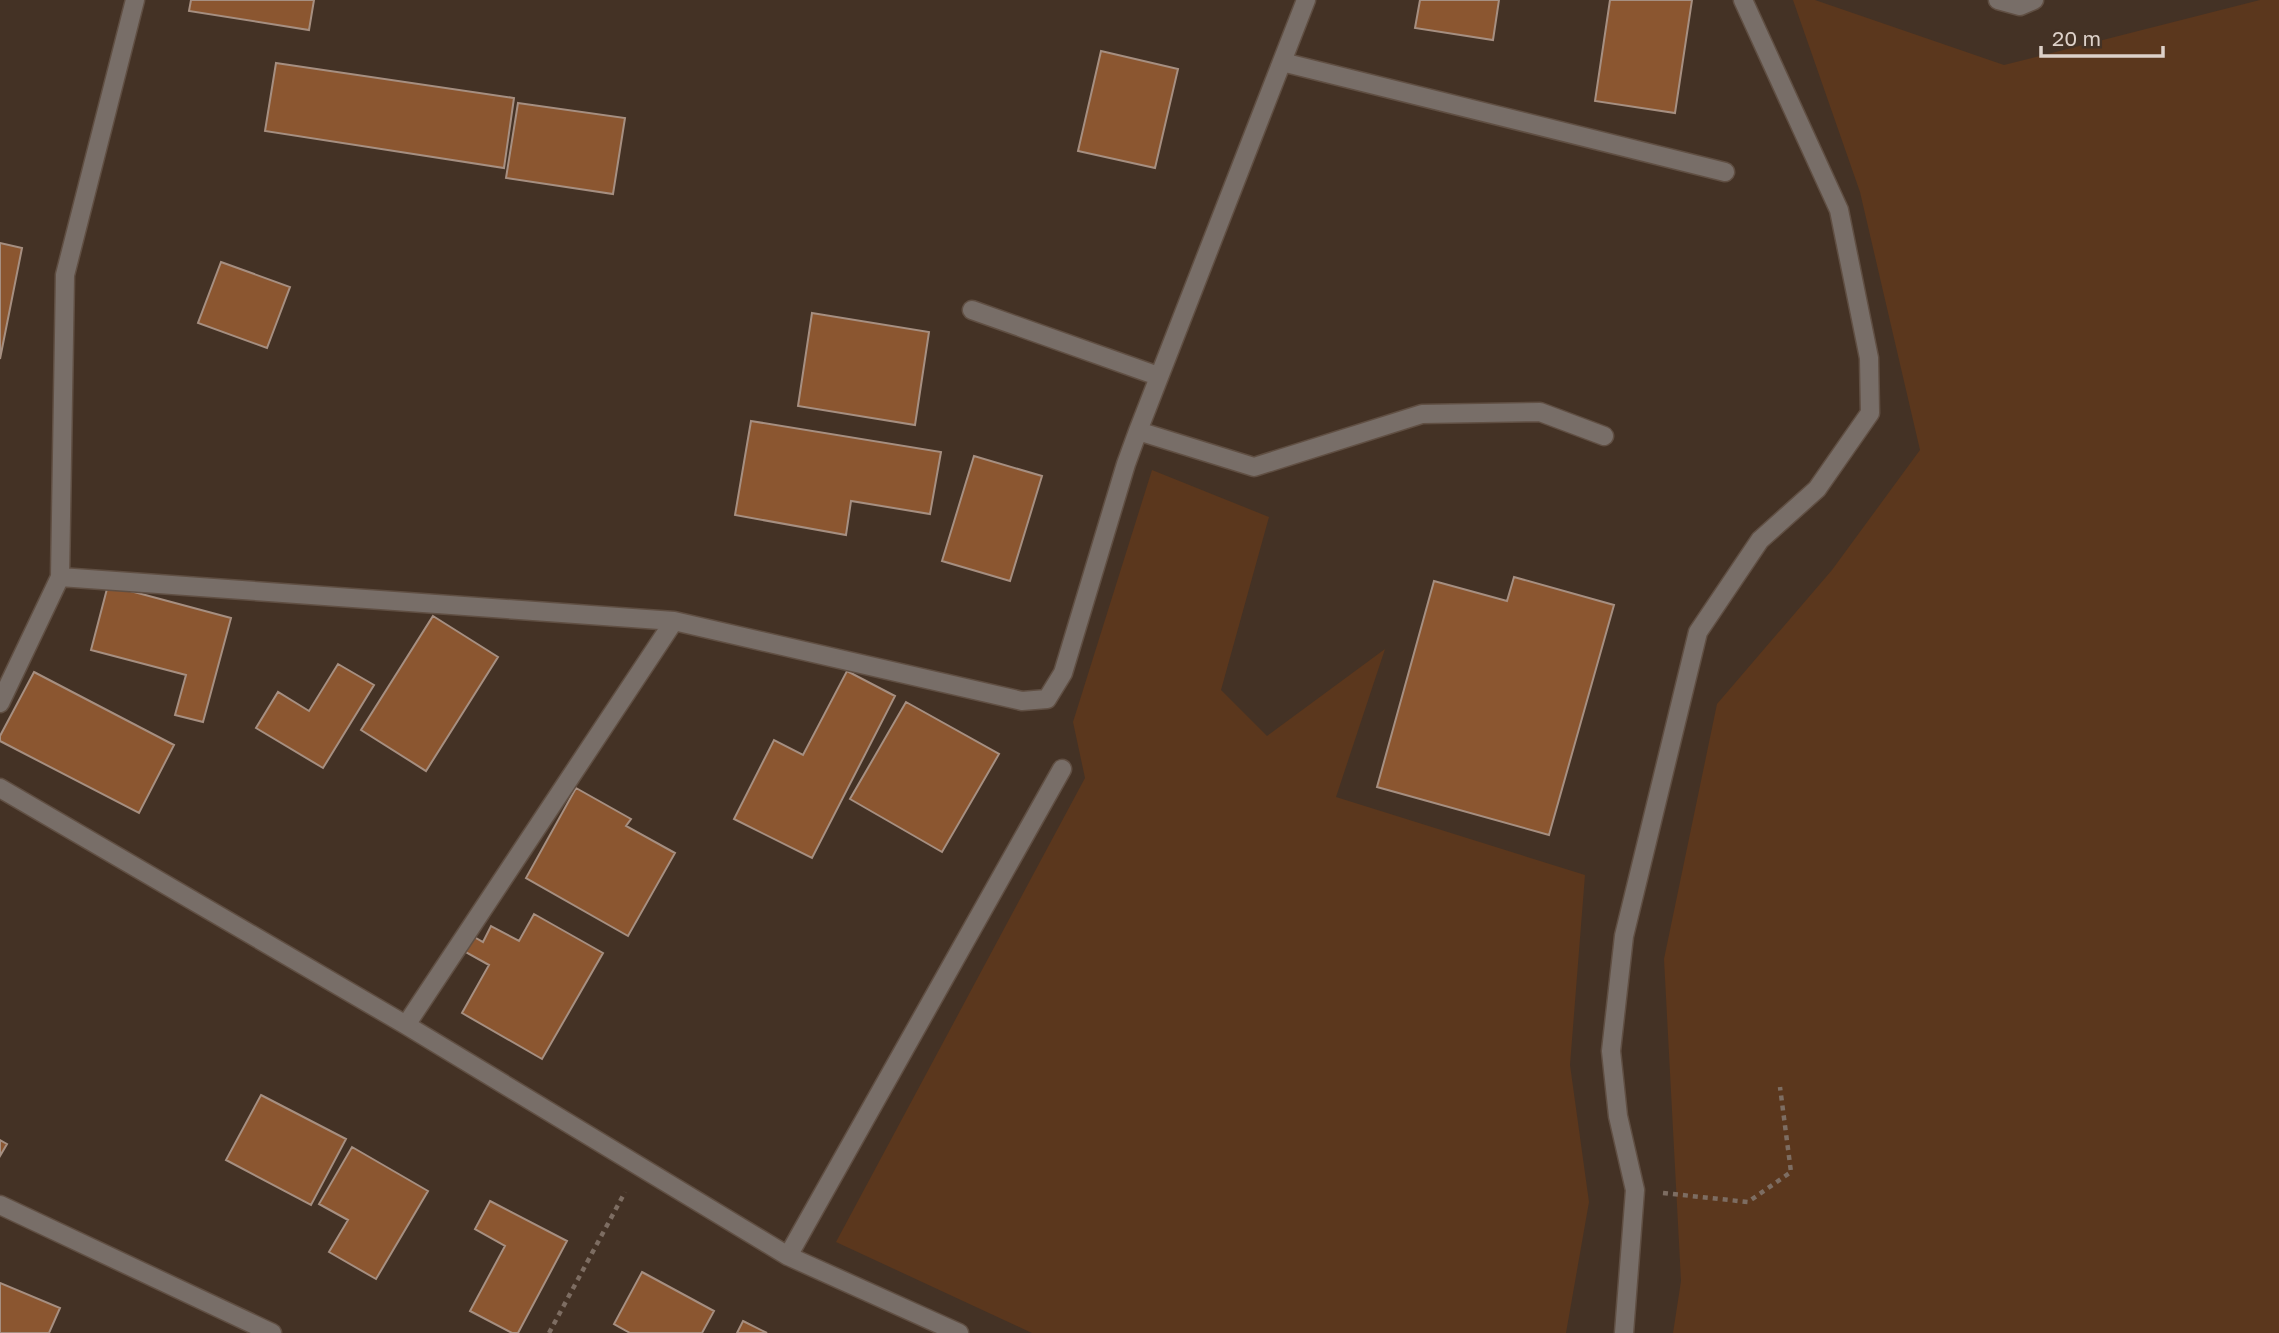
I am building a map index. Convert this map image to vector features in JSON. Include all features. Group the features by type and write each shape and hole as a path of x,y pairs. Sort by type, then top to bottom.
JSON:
{"street":[{"path":"0,703 60,577 65,275 135,0"},
{"path":"60,577 674,621 1022,701 1047,699 1063,673 1126,464 1158,376 1306,0"},
{"path":"1624,1333 1634,1190 1618,1116 1611,1051 1624,936 1698,632 1760,540 1817,489 1870,413 1869,358 1839,210 1743,0"},
{"path":"1998,0 2020,6 2034,0"},
{"path":"1282,62 1725,172"},
{"path":"972,310 1158,376"},
{"path":"1138,431 1254,467 1422,414 1540,412 1604,436"},
{"path":"406,1025 674,621"},
{"path":"788,1256 1062,769"},
{"path":"0,788 406,1025 788,1256 959,1333"},
{"path":"0,1205 272,1333"}],"path":[{"path":"1634,1190 1748,1202 1791,1172 1780,1087"},
{"path":"549,1333 640,1166"}],"shaded area":[{"path":"1793,0 1815,0 2004,65 2260,0 2279,0 2279,1333 1673,1333 1681,1281 1664,959 1717,704 1832,570 1920,450 1860,192"},
{"path":"1152,470 1269,517 1221,690 1267,736 1385,649 1336,797 1585,875 1570,1065 1589,1202 1566,1333 1032,1333 836,1242 1085,778 1073,722"}],"building":[{"path":"191,0 314,0 309,30 189,11"},
{"path":"1420,0 1499,0 1493,40 1415,28"},
{"path":"1610,0 1692,0 1675,113 1595,101"},
{"path":"1101,51 1178,69 1155,168 1078,151"},
{"path":"276,63 514,98 504,168 265,131"},
{"path":"518,103 625,118 613,194 506,178"},
{"path":"0,243 22,248 0,359"},
{"path":"221,262 290,287 267,348 198,323"},
{"path":"812,313 929,332 915,425 798,406"},
{"path":"751,421 941,452 930,514 851,501 846,535 735,515"},
{"path":"974,456 1042,476 1010,581 942,561"},
{"path":"1514,577 1614,605 1549,835 1377,787 1434,581 1507,601"},
{"path":"108,585 231,618 203,722 175,715 186,675 91,650"},
{"path":"433,616 498,657 426,771 361,730"},
{"path":"338,664 374,685 323,768 256,728 278,692 309,711"},
{"path":"847,671 895,696 812,858 734,819 774,740 803,755"},
{"path":"34,672 174,745 139,813 0,741 0,736"},
{"path":"906,702 999,754 942,852 850,799"},
{"path":"576,788 631,819 626,826 675,853 628,936 526,878"},
{"path":"534,914 603,953 542,1059 462,1013 489,965 460,949 469,934 483,942 491,926 519,941"},
{"path":"261,1095 346,1139 311,1205 226,1160"},
{"path":"0,1140 7,1144 0,1156"},
{"path":"352,1147 428,1191 376,1279 329,1252 348,1220 319,1204"},
{"path":"490,1201 567,1241 518,1333 512,1333 470,1311 505,1246 475,1229"},
{"path":"642,1272 714,1311 702,1333 630,1333 614,1324"},
{"path":"0,1283 60,1308 49,1333 0,1333"},
{"path":"743,1321 767,1333 737,1333"}]}
